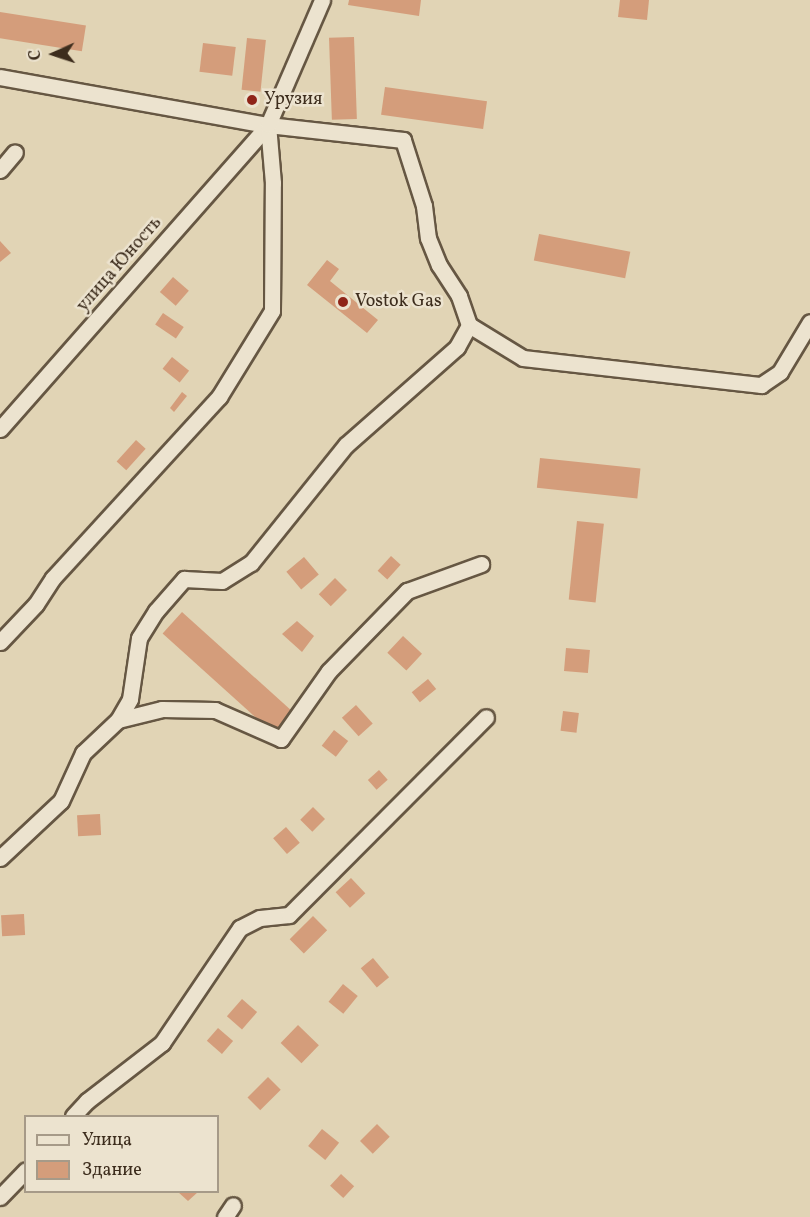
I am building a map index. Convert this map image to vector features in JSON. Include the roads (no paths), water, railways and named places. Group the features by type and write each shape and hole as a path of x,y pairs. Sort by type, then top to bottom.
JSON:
{"street":[{"path":"0,642 36,604 53,578 219,397 272,310 273,183 268,125 322,0"},
{"path":"0,77 268,125 403,140 424,206 428,238 439,265 459,296 469,325 523,358 749,386 770,382 780,372 810,322"},
{"name":"улица Юность","path":"0,429 268,125"},
{"path":"0,170 15,152"},
{"path":"0,858 61,801 83,753 118,720 130,699 139,638 156,611 184,579 222,581 251,563 346,445 457,347 469,325"},
{"path":"118,720 162,709 216,710 281,739 329,671 407,591 482,564"},
{"path":"74,1115 87,1101 162,1042 240,928 260,918 290,915 486,717"},
{"path":"0,1197 24,1172"}],"place":[{"name":"Урузия","path":"252,100"},
{"name":"Vostok Gas","path":"343,302"}]}
